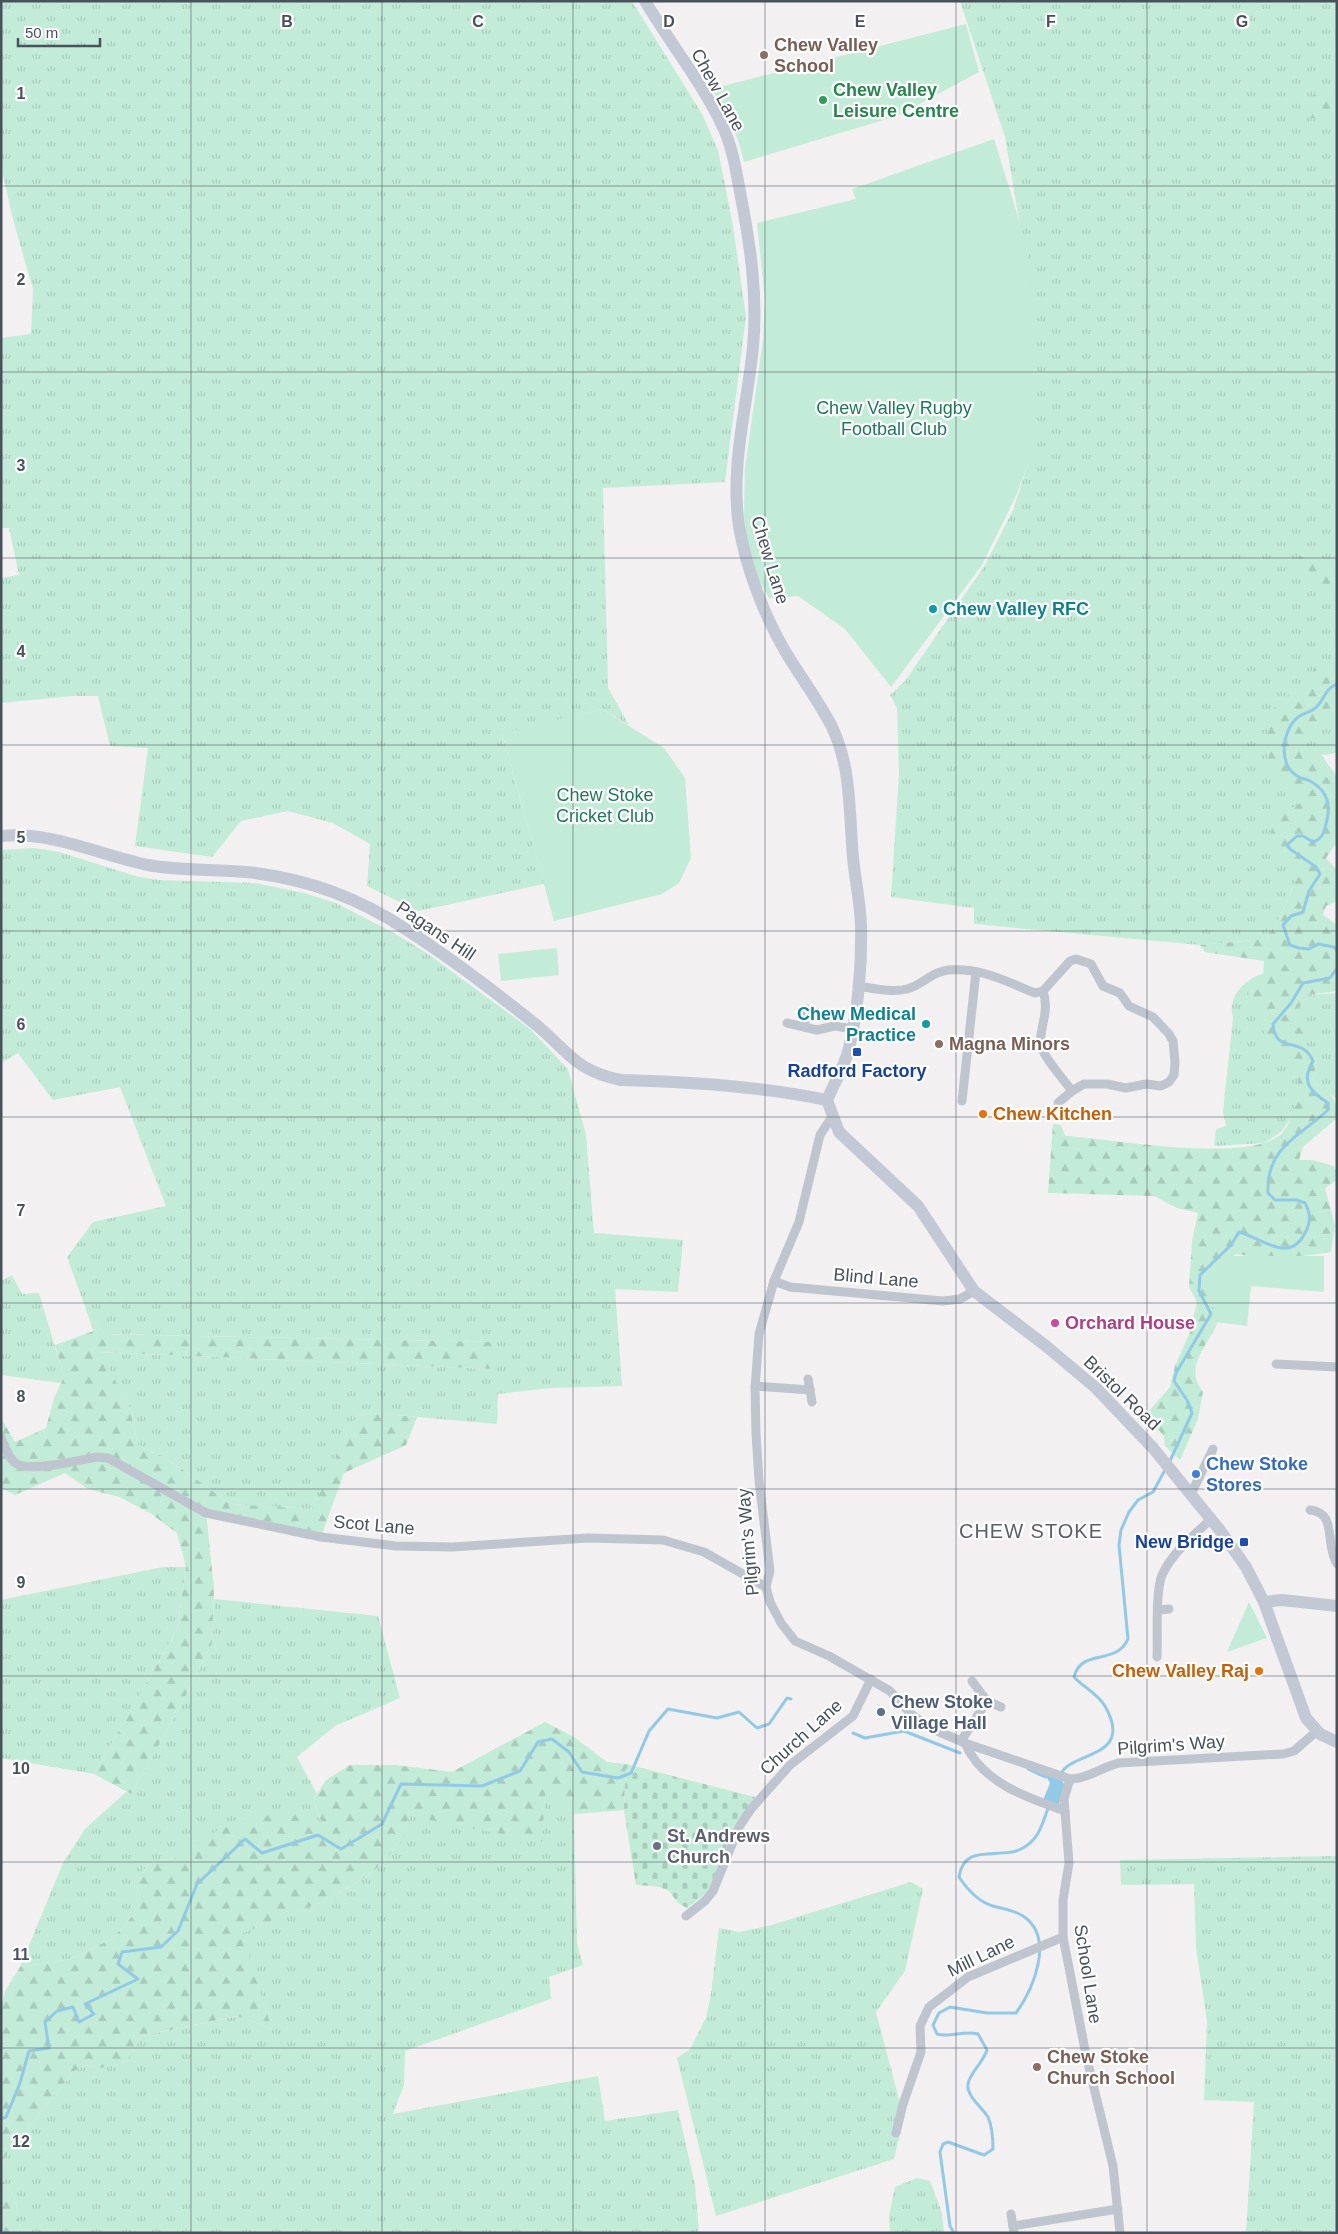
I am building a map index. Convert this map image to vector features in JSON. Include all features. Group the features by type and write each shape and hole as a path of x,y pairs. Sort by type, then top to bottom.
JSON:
{"main road":[{"name":"Chew Lane","path":"645,1 722,126 737,178 748,233 756,308 746,399 736,460 736,490 740,528 758,593 783,647 831,727 843,756 849,794 854,881 861,922 853,1029 847,1054 827,1100"},
{"name":"Pagans Hill","path":"1,836 45,837 128,861 162,868 246,872 315,885 358,902 407,929 531,1020 574,1062 586,1070 601,1076 621,1080 745,1086 827,1100"},
{"name":"Bristol Road","path":"827,1100 838,1132 918,1206 974,1291 1046,1346 1096,1388 1163,1460 1211,1519 1246,1567 1264,1602 1302,1710 1317,1731"},
{"path":"1264,1602 1282,1600 1337,1606"},
{"path":"1317,1731 1337,1742"}],"street":[{"path":"857,986 889,990 907,989 934,973 950,970 991,974 1035,993 1043,990 1070,961 1076,959 1084,960 1091,964 1102,986 1120,993 1129,1006 1153,1017 1169,1034 1173,1041 1174,1075 1161,1086 1146,1084 1126,1088 1107,1084 1084,1084 1058,1103"},
{"path":"962,1101 976,972"},
{"path":"1043,990 1047,1003 1042,1049 1072,1091"},
{"path":"804,1027 807,1009"},
{"path":"787,1023 817,1030 835,1026 853,1029"},
{"name":"Pilgrim's Way","path":"832,1117 820,1135 799,1222 774,1281 759,1334 755,1386 759,1481 770,1571 766,1587 770,1602 781,1623 795,1641 829,1656 890,1691 909,1712 928,1727 963,1742 1069,1778 1078,1779 1105,1767 1119,1764 1283,1754 1294,1751 1317,1731"},
{"name":"Blind Lane","path":"774,1281 790,1287 943,1301 960,1299 974,1291"},
{"path":"1276,1364 1337,1368"},
{"path":"808,1379 812,1402"},
{"path":"755,1386 810,1390"},
{"name":"Scot Lane","path":"1,1437 10,1456 16,1464 22,1466 28,1467 97,1457 108,1458 206,1513 321,1537 396,1546 452,1547 588,1538 663,1540 704,1552 766,1587"},
{"path":"1191,1494 1213,1449"},
{"path":"1310,1510 1321,1511 1331,1518 1335,1527 1334,1543 1337,1564"},
{"path":"1157,1657 1159,1588 1163,1573 1192,1537 1211,1519"},
{"path":"1159,1610 1169,1609"},
{"name":"Church Lane","path":"686,1916 705,1901 712,1891 739,1827 750,1809 790,1765 853,1716 871,1679"},
{"path":"972,1680 987,1701 1001,1707"},
{"path":"987,1701 963,1742 976,1763 989,1774 1023,1795 1064,1811"},
{"name":"School Lane","path":"1069,1778 1064,1799 1069,1863 1062,1900 1063,1937 1086,2056 1113,2166 1120,2233"},
{"name":"Mill Lane","path":"896,2133 902,2104 921,2052 920,2026 929,2007 968,1977 1063,1937"},
{"path":"1011,2214 1013,2229 1118,2209"}],"green space":[{"path":"1,1 632,1 702,114 718,150 733,226 746,317 725,482 603,488 608,688 629,725 602,709 502,734 544,884 418,911 367,886 370,844 333,823 288,811 241,821 212,857 135,846 148,748 110,746 98,696 72,696 1,703 1,578 19,575 9,528 1,528 1,338 31,334 33,289 15,227 1,168"},
{"path":"960,1 1337,1 1337,753 1321,755 1337,776 1337,840 1299,874 1280,917 1266,939 1200,945 974,924 974,908 891,897 899,774 897,708 890,695 905,681 985,565 1013,510 1029,461 1037,326 1005,137"},
{"name":"Chew Valley Leisure Centre","path":"966,24 979,72 897,116 744,162 739,142 731,124 711,89"},
{"path":"1337,92 1337,115 1312,118 1310,96"},
{"name":"Chew Valley Rugby Football Club","path":"994,139 1024,236 1037,326 1034,449 1015,498 982,565 891,687 845,629 798,596 769,598 749,562 744,514 745,468 763,340 765,299 757,223 856,199 852,189"},
{"path":"1299,556 1328,560 1337,558 1337,598 1293,573"},
{"path":"1337,638 1337,709 1303,739 1306,752 1337,789 1337,842 1326,858 1337,870 1337,901 1326,906 1323,915 1337,925 1337,991 1308,995 1294,1013 1304,1018 1308,1035 1304,1042 1317,1058 1313,1081 1328,1092 1336,1104 1337,1110 1337,1118 1303,1147 1299,1160 1312,1160 1334,1166 1337,1172 1337,1180 1325,1188 1335,1226 1331,1252 1275,1260 1236,1254 1220,1265 1220,1312 1217,1323 1197,1361 1195,1371 1197,1381 1203,1392 1198,1419 1180,1460 1165,1446 1164,1436 1154,1425 1150,1410 1170,1387 1175,1366 1190,1332 1197,1302 1189,1287 1192,1241 1198,1213 1177,1208 1154,1196 1048,1193 1053,1124 1061,1125 1065,1136 1145,1145 1213,1149 1243,1147 1267,1142 1283,1132 1288,1125 1296,1102 1299,1070 1267,1041 1264,1034 1263,1014 1247,1007 1249,988 1263,976 1264,961 1205,952 1200,945 1266,939 1280,917 1295,883 1291,866 1268,848 1274,817 1312,797 1279,781 1269,762 1267,721 1279,700 1301,689 1311,672 1331,658"},
{"name":"Chew Stoke Cricket Club","path":"602,709 664,748 685,778 691,858 679,883 662,894 554,921 502,733"},
{"path":"34,848 59,852 139,877 159,880 255,883 304,893 336,903 394,933 428,954 530,1029 568,1069 586,1135 594,1233 683,1240 678,1292 615,1289 622,1386 551,1388 498,1394 497,1424 372,1413 357,1415 313,1509 231,1504 173,1463 138,1445 129,1405 98,1352 491,1369 492,1342 104,1334 88,1315 67,1257 93,1222 166,1206 120,1087 53,1100 18,1053 1,1063 1,850"},
{"path":"557,948 559,975 501,981 498,954"},
{"path":"1302,971 1285,1004 1301,1061 1299,1107 1281,1132 1264,1143 1214,1146 1216,1129 1226,1126 1223,1111 1233,1018 1232,1004 1238,991 1243,985 1262,974"},
{"path":"1337,993 1337,1102 1335,1098 1313,1081 1317,1058 1303,1042 1294,1013 1308,995"},
{"path":"1225,1256 1324,1256 1324,1292 1251,1286 1247,1326 1216,1322 1212,1302 1205,1287"},
{"path":"12,1275 22,1294 39,1293 64,1377 61,1383 1,1375 1,1281"},
{"path":"88,1315 104,1334 492,1342 492,1369 99,1352 129,1405 138,1445 173,1463 231,1504 312,1509 357,1415 372,1413 417,1417 406,1445 344,1473 321,1537 206,1513 214,1588 212,1643 177,1713 131,1794 94,1774 177,1630 186,1567 177,1533 150,1513 119,1497 88,1489 65,1473 15,1495 1,1488 1,1418 15,1442 46,1428 54,1398 64,1377 55,1345 93,1331"},
{"path":"163,1567 186,1567 177,1630 94,1774 1,1758 1,1600"},
{"path":"214,1599 378,1616 400,1698 335,1726 297,1757 317,1794 314,1799 321,1822 193,1847 173,1859 151,1862 139,1875 135,1913 113,1938 72,1959 20,1967 63,1863 85,1829 126,1792 131,1794 177,1713 212,1643"},
{"path":"1249,1602 1267,1638 1227,1652"},
{"path":"545,1722 574,1737 607,1762 626,1764 624,1810 574,1814 545,1793 542,1842 410,1816 393,1850 382,1864 365,1877 324,1900 242,1933 272,2029 237,2016 141,2036 126,2062 101,2068 85,2065 73,2072 4,2158 1,2167 1,2007 5,1991 20,1967 72,1959 113,1938 135,1913 139,1875 151,1862 173,1859 221,1828 260,1816 302,1814 321,1821 314,1799 326,1780 350,1765 396,1765 452,1772"},
{"path":"626,1764 755,1797 734,1826 711,1886 704,1895 687,1908 664,1888 636,1885 624,1810"},
{"path":"545,1792 574,1814 577,1943 583,1965 549,1977 551,1999 405,2051 404,2085 393,2114 598,2076 605,2121 678,2110 695,2185 699,2233 22,2233 14,2196 7,2188 1,2174 4,2158 73,2072 85,2065 101,2068 126,2062 141,2036 238,2016 272,2029 241,1933 324,1900 365,1877 382,1864 393,1850 410,1815 541,1841"},
{"path":"1337,1856 1337,2233 1246,2233 1254,2102 1204,2100 1207,2021 1196,1948 1194,1884 1121,1885 1120,1860"},
{"path":"911,1882 923,1889 905,1971 876,2012 904,2118 894,2159 716,2216 677,2058 690,2049 706,2018 711,1994 719,1928 739,1932 768,1926"},
{"path":"1,2174 7,2188 14,2196 22,2233 1,2233"},
{"path":"917,2178 930,2181 942,2213 944,2233 890,2233 889,2216 895,2187"}],"water":[{"path":"1044,1772 1062,1780 1065,1786 1058,1807 1043,1800 1050,1783 1047,1778 1042,1776"}],"waterway":[{"path":"1337,684 1329,689 1314,709 1297,718 1285,739 1284,747 1287,764 1298,777 1308,780 1324,793 1328,804 1328,817 1319,839 1313,842 1303,836 1297,836 1287,845 1316,867 1320,874 1309,891 1303,912 1291,916 1283,925 1290,945 1309,949 1318,944 1334,947 1337,951"},
{"path":"1169,1463 1192,1413 1187,1400 1174,1381 1176,1373 1211,1314 1199,1291 1200,1275 1231,1245 1239,1232 1283,1248 1291,1247 1298,1242 1308,1225 1310,1218 1305,1203 1297,1200 1275,1200 1268,1193 1269,1177 1272,1164 1278,1154 1286,1144 1328,1110 1328,1103 1309,1086 1307,1075 1313,1061 1308,1053 1279,1039 1273,1024 1291,1003 1303,983 1330,978 1337,968"},
{"path":"1061,1774 1076,1761 1107,1745 1112,1736 1112,1723 1105,1706 1098,1697 1074,1677 1078,1668 1084,1663 1115,1652 1123,1647 1128,1639 1119,1545 1121,1530 1129,1512 1138,1500 1153,1492 1166,1468"},
{"path":"1,2119 6,2117 20,2083 29,2051 49,2048 45,2022 57,2011 73,2007 79,2022 94,2014 85,2004 138,1979 118,1964 122,1952 161,1947 178,1931 197,1884 245,1839 262,1853 318,1835 341,1849 382,1824 401,1784 482,1786 520,1771 538,1742 552,1739 569,1752 582,1772 618,1778 631,1773 649,1731 668,1709 717,1718 739,1712 757,1728 769,1724 787,1698 791,1699"},
{"path":"853,1733 865,1738 904,1731 960,1753"},
{"path":"1028,1769 1045,1777"},
{"path":"954,2233 950,2226 940,2152 943,2144 948,2142 984,2155 993,2149 988,2117 969,2093 968,2088 971,2075 987,2050 978,2034 942,2035 937,2034 933,2025 939,2013 950,2007 987,2013 1016,2013 1023,2003 1035,1977 1040,1949 1038,1936 1033,1925 1023,1916 1016,1912 993,1906 978,1898 959,1877 962,1866 968,1859 976,1855 1014,1852 1029,1844 1040,1829 1049,1806"}],"place":[{"name":"Chew Valley School","path":"764,55"},
{"name":"Chew Valley Leisure Centre","path":"823,100"},
{"name":"Chew Valley RFC","path":"933,609"},
{"name":"Chew Medical Practice","path":"926,1024"},
{"name":"Magna Minors","path":"939,1044"},
{"name":"Radford Factory","path":"857,1052"},
{"name":"Chew Kitchen","path":"983,1114"},
{"name":"Orchard House","path":"1055,1323"},
{"name":"Chew Stoke Stores","path":"1196,1474"},
{"name":"New Bridge","path":"1244,1542"},
{"name":"Chew Valley Raj","path":"1259,1671"},
{"name":"Chew Stoke Village Hall","path":"881,1712"},
{"name":"St. Andrews Church","path":"657,1846"},
{"name":"Chew Stoke Church School","path":"1037,2067"}],"district":[{"name":"CHEW STOKE","path":"1031,1531"}]}
